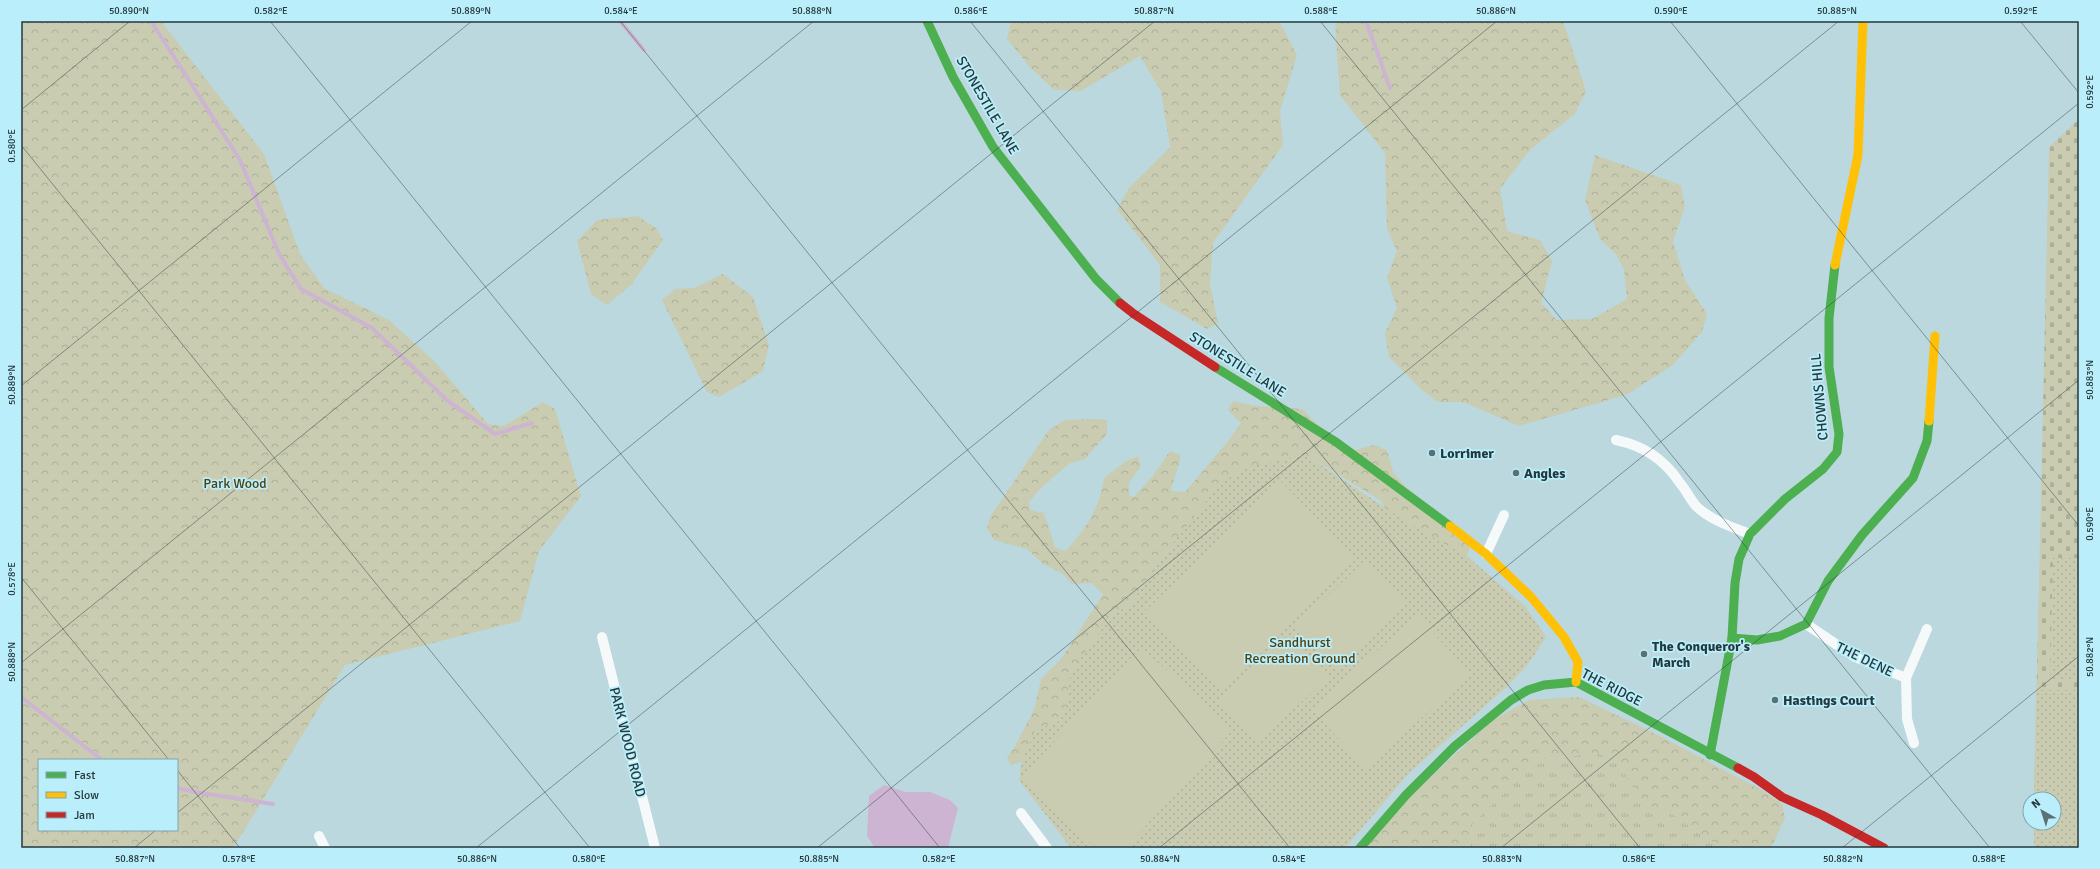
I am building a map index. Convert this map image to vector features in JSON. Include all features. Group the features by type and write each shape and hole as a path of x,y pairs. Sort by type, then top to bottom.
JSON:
{"street":[{"name":"STONESTILE LANE","path":"927,21 953,77 993,147 1035,204 1096,279 1114,298 1134,314 1212,365 1336,442 1399,487 1486,554 1531,597 1564,636 1574,652 1578,662 1576,682"},
{"name":"CHOWNS HILL","path":"1710,755 1732,638 1739,559 1750,534 1785,499 1823,468 1837,452 1839,434 1829,367 1829,318 1835,265 1858,155 1863,21"},
{"path":"1732,638 1758,640 1780,636 1806,624 1828,581 1862,535 1913,478 1927,441 1935,336"},
{"path":"1616,440 1630,443 1647,450 1672,472 1696,506 1712,518 1750,534"},
{"path":"1486,554 1504,515"},
{"name":"THE DENE","path":"1806,624 1855,657 1906,678"},
{"name":"THE DENE","path":"1914,743 1908,719 1906,678 1927,629"},
{"name":"PARK WOOD ROAD","path":"602,637 655,848"},
{"name":"THE RIDGE","path":"1360,848 1426,773 1473,730 1509,702 1533,688 1554,682 1576,682 1710,755 1754,777 1782,797 1822,815 1884,848"},
{"path":"1022,813 1047,848"},
{"path":"319,836 325,848"}],"green space":[{"name":"Park Wood","path":"21,21 161,21 264,154 300,254 324,288 389,320 435,362 488,424 504,426 543,402 555,409 581,496 539,551 520,621 345,665 235,845 230,848 21,848"},
{"path":"1011,21 1279,21 1297,55 1280,111 1283,145 1213,243 1210,284 1218,323 1207,329 1160,302 1160,265 1117,209 1129,188 1170,147 1161,91 1140,56 1081,91 1054,90 1029,66 1007,39"},
{"path":"1335,21 1563,21 1586,91 1575,114 1530,150 1500,189 1507,231 1540,240 1552,261 1541,303 1557,320 1592,319 1627,299 1624,270 1616,254 1600,239 1585,200 1595,155 1681,185 1685,207 1673,241 1685,280 1707,314 1702,332 1673,365 1626,395 1519,426 1463,402 1438,402 1422,390 1389,357 1385,333 1397,308 1387,278 1397,251 1387,229 1385,153 1340,95"},
{"path":"2079,119 2079,848 2034,848 2034,831 2062,831 2062,791 2034,791 2049,147"},
{"path":"638,216 656,228 663,240 631,285 607,305 591,294 577,241 597,220"},
{"path":"723,274 753,297 769,345 763,371 719,397 707,392 662,300 675,289 694,288"},
{"path":"1233,401 1257,406 1302,409 1328,435 1355,450 1374,445 1387,450 1393,472 1404,485 1469,539 1469,551 1463,564 1388,513 1380,500 1306,455 1173,543 1130,605 1112,615 1068,682 1068,709 1058,722 1036,729 1021,762 1011,765 1007,758 1034,710 1041,679 1061,659 1103,594 1092,583 1072,584 1062,573 1043,564 1027,549 994,540 987,528 990,517 1048,431 1064,420 1107,420 1107,434 1085,459 1070,463 1041,488 1029,502 1030,510 1044,513 1055,547 1066,551 1080,534 1091,517 1099,499 1104,478 1126,461 1138,456 1141,466 1129,483 1129,495 1134,497 1154,474 1170,451 1180,455 1179,464 1171,491 1185,492 1229,440 1241,423 1228,410"},
{"name":"Sandhurst Recreation Ground","path":"1306,455 1408,523 1468,557 1525,606 1546,637 1529,663 1509,685 1409,773 1345,848 1071,848 1019,780 1022,760 1036,729 1058,722 1068,709 1068,682 1079,661 1112,615 1130,605 1173,543 1222,482 1248,467"},
{"path":"1281,481 1356,559 1220,690 1145,611"},
{"path":"2053,558 2079,558 2079,681 2050,680"},
{"path":"1364,561 1405,604 1337,669 1296,626"},
{"path":"1417,615 1471,674 1365,769 1312,709"},
{"path":"1289,635 1328,678 1257,743 1218,700"},
{"path":"1141,647 1233,730 1126,848 1096,848 1020,779"},
{"path":"2036,690 2079,690 2079,848 2034,848 2034,831 2062,831 2062,791 2034,791"},
{"path":"1579,697 1660,736 1765,792 1782,804 1785,818 1771,848 1722,848 1672,814 1642,803 1619,764 1598,753 1537,760 1471,825 1472,843 1469,848 1364,848 1404,801 1493,720 1529,700"},
{"path":"1598,753 1619,764 1642,803 1672,814 1722,848 1469,848 1472,843 1471,825 1537,760"}],"shaded area":[{"path":"884,785 906,792 930,792 950,800 958,808 948,848 875,848 867,836 869,796"}],"waterway":[{"path":"151,21 240,160 279,254 301,289 372,328 448,401 495,434 532,423"},
{"path":"620,21 644,50"},
{"path":"1366,21 1390,88"},
{"path":"21,697 101,759"},
{"path":"178,788 273,804"}],"traffic: fast":[{"path":"927,21 953,77 993,147 1096,279 1120,303"},
{"path":"1710,755 1732,638 1735,583 1739,559 1750,534 1785,499 1823,469 1837,452 1839,434 1829,367 1829,318 1835,265"},
{"path":"1215,367 1336,442 1450,526"},
{"path":"1732,638 1757,640 1780,636 1806,624 1828,581 1862,535 1913,478 1927,441 1929,421"},
{"path":"1360,848 1406,795 1455,746 1511,700 1528,690 1544,685 1576,682 1738,768"}],"traffic: slow":[{"path":"1835,265 1858,155 1863,21"},
{"path":"1929,421 1935,336"},
{"path":"1450,526 1486,554 1531,597 1564,637 1578,662 1576,682"}],"traffic: jam":[{"path":"1120,303 1134,314 1215,367"},
{"path":"1738,768 1754,777 1782,797 1822,815 1884,848"}],"place":[{"name":"Lorrimer","path":"1432,453"},
{"name":"Angles","path":"1516,473"},
{"name":"The Conqueror's March","path":"1644,654"},
{"name":"Hastings Court","path":"1775,700"}]}
